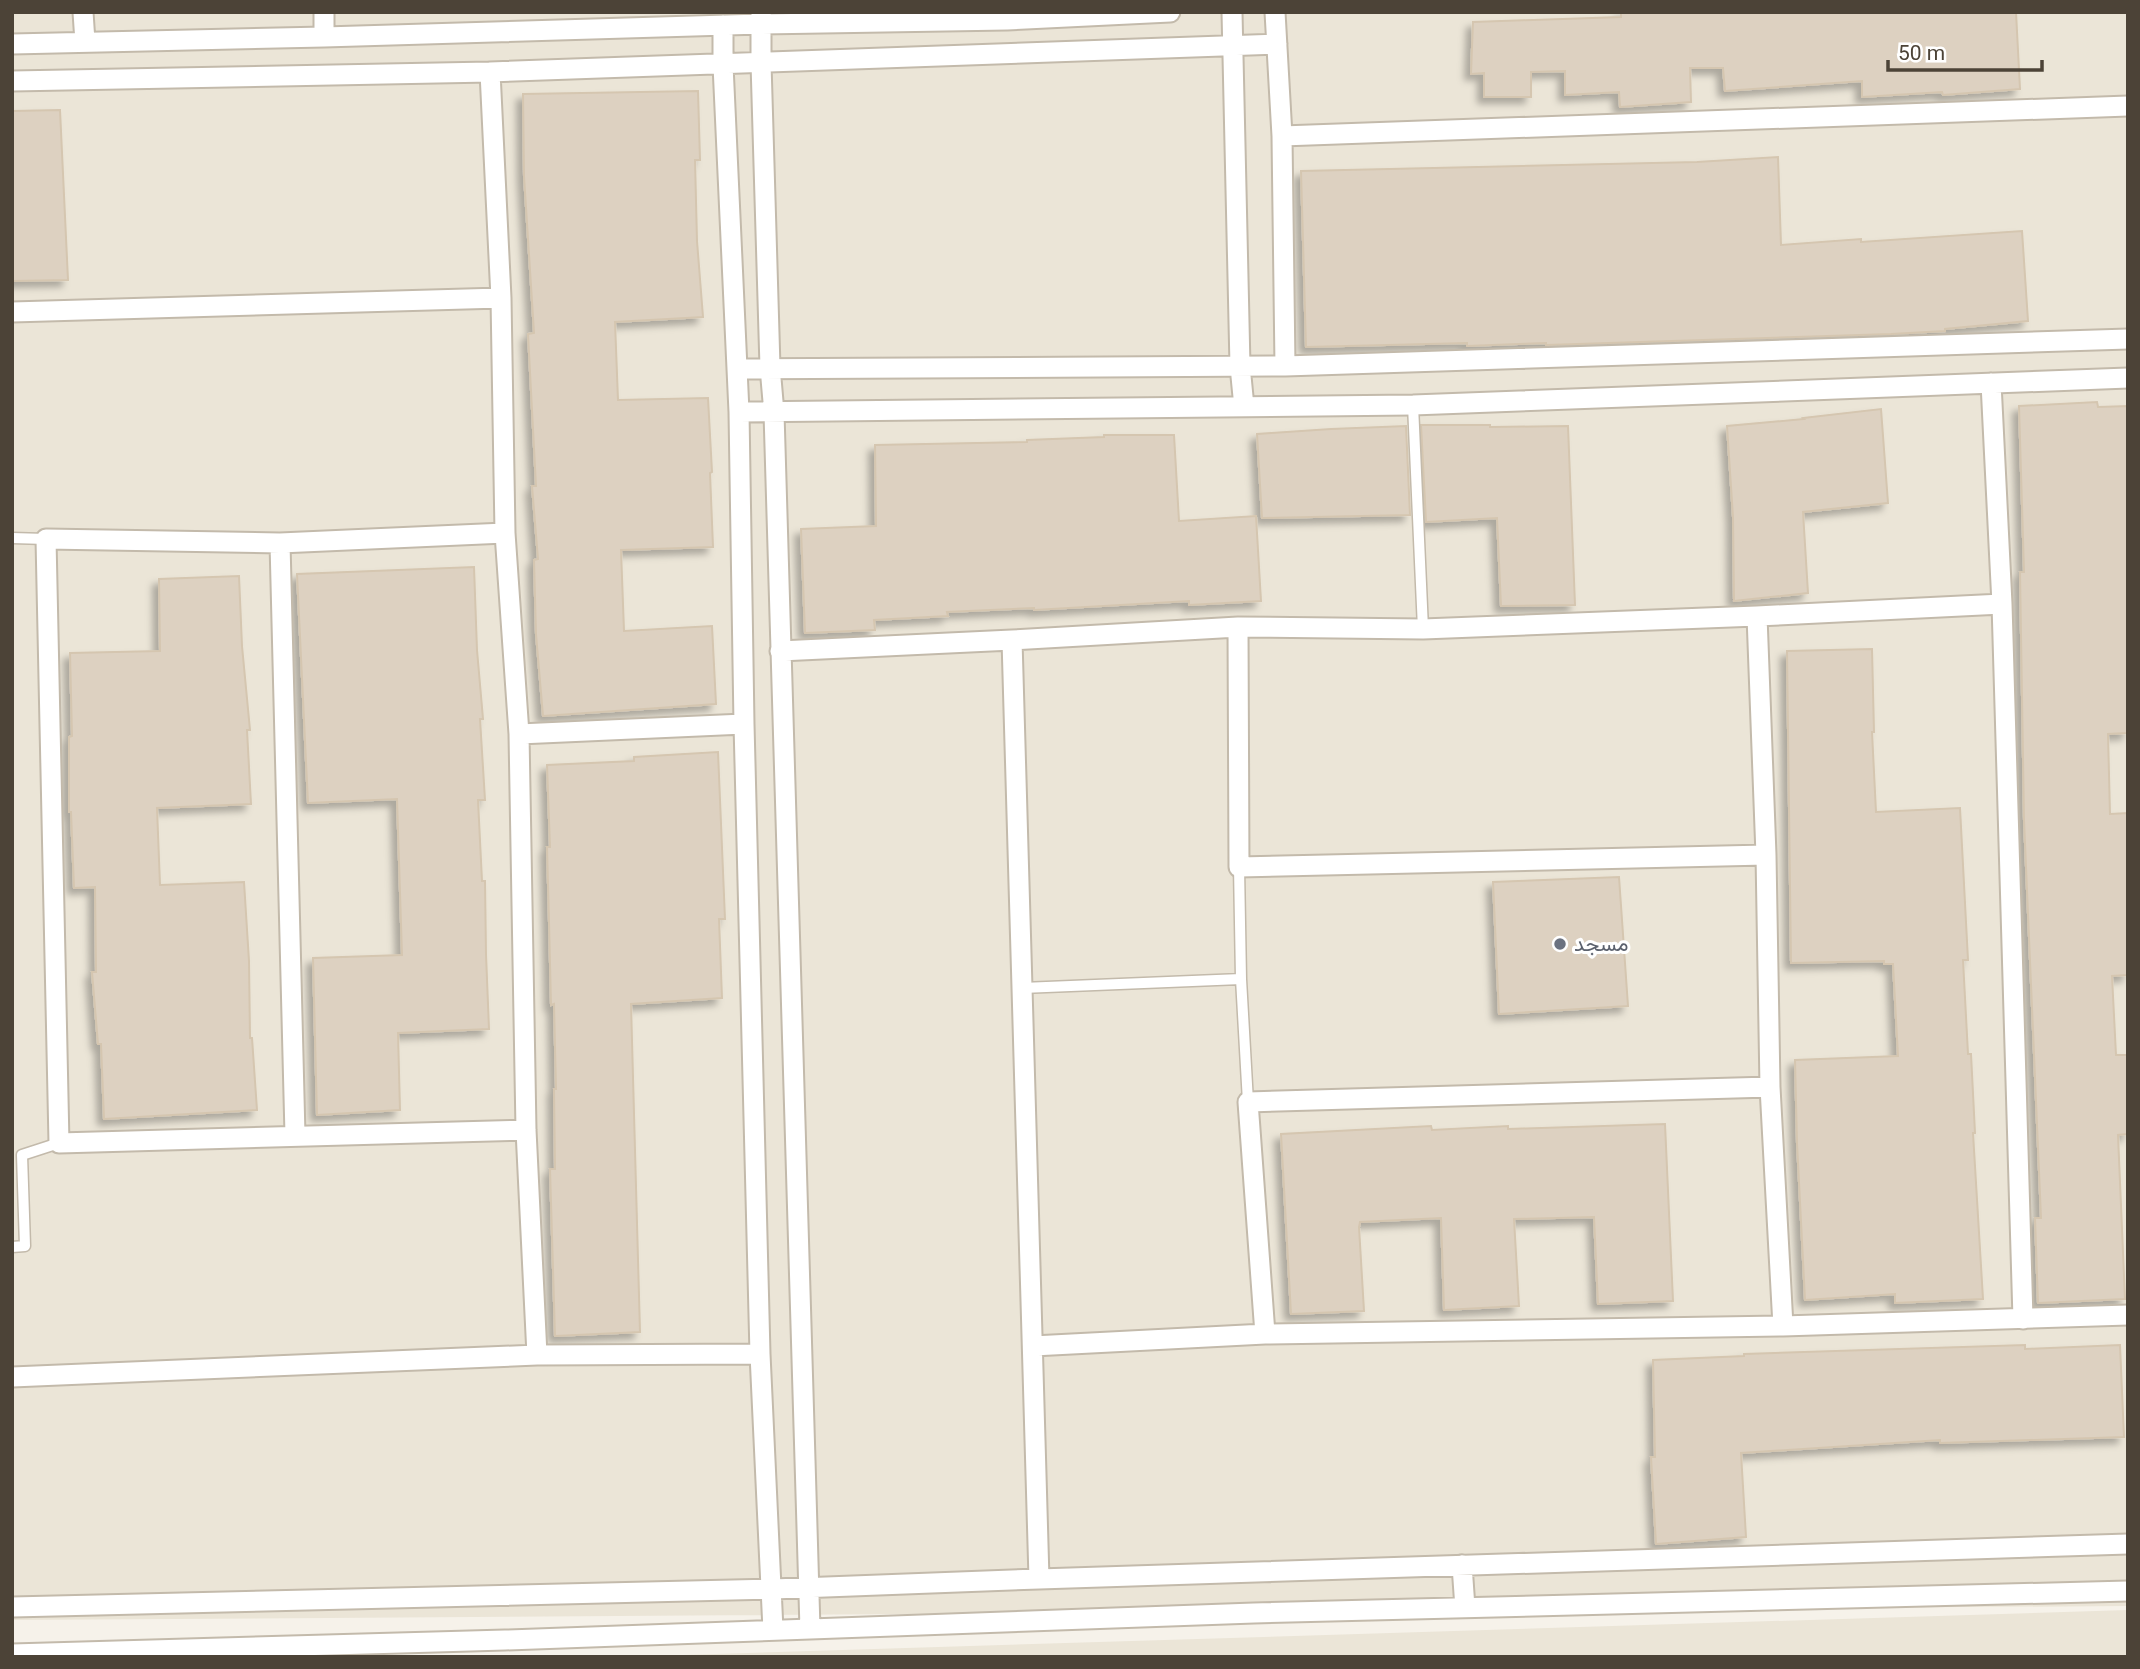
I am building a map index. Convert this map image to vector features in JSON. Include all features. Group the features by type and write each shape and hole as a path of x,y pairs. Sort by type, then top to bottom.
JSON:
{"street":[{"path":"83,12 85,42"},
{"path":"324,12 324,37"},
{"path":"12,44 723,25 761,18 1170,12"},
{"path":"1232,12 1240,366 1244,407"},
{"path":"1275,12 1282,136 1285,366"},
{"path":"761,18 810,1629"},
{"path":"723,25 738,369 760,1354 773,1630"},
{"path":"12,81 490,72 1277,44"},
{"path":"490,72 501,298 505,533 519,734 526,1130 537,1355"},
{"path":"1282,136 2128,106"},
{"path":"12,312 501,298"},
{"path":"738,369 1285,366 2128,339"},
{"path":"739,412 1413,405 2128,378"},
{"path":"1991,383 2002,604 2023,1319"},
{"path":"505,533 280,543 46,539 59,1143 526,1130"},
{"path":"280,543 295,1135"},
{"path":"780,651 1238,627 1423,629 2002,604"},
{"path":"1757,616 1766,855 1770,1087 1783,1326"},
{"path":"1238,627 1239,867 1766,855"},
{"path":"1012,640 1039,1579"},
{"path":"519,734 744,724"},
{"path":"1265,1334 1248,1102 1770,1087"},
{"path":"1033,1346 1265,1334 1783,1326 2128,1315"},
{"path":"12,1377 537,1355 760,1354"},
{"path":"12,1607 809,1588 2128,1544"},
{"path":"1462,1565 1465,1608"},
{"path":"12,1654 1254,1613 2128,1591"}],"lane":[{"path":"1413,405 1423,629"},
{"path":"12,538 46,539"},
{"path":"1239,867 1241,979 1248,1102"},
{"path":"1022,988 1241,979"},
{"path":"12,1247 25,1246 22,1156 59,1143"}],"shaded area":[{"path":"12,12 2128,12 2128,1606 12,1620"},
{"path":"2128,1610 2128,1657 618,1657"}],"building":[{"path":"1621,12 2016,12 2020,89 1862,97 1862,81 1725,91 1723,68 1690,68 1691,102 1620,107 1619,92 1565,95 1565,71 1531,72 1531,97 1484,97 1484,73 1471,74 1473,22 1621,17"},
{"path":"698,91 700,160 695,160 697,241 703,317 615,322 618,400 708,398 713,547 621,550 624,631 712,626 716,704 543,716 536,634 534,560 538,559 532,486 536,486 528,334 534,333 524,176 523,94"},
{"path":"60,110 68,280 12,281 12,111"},
{"path":"1778,157 1781,245 2022,231 2028,321 1945,331 1891,334 1546,345 1467,346 1467,343 1306,347 1301,171 1697,162"},
{"path":"2097,402 2098,407 2128,406 2128,733 2108,734 2110,814 2128,813 2128,975 2112,976 2116,1055 2128,1055 2128,1134 2118,1135 2125,1299 2038,1303 2035,1218 2041,1218 2024,820 2020,572 2024,572 2019,406"},
{"path":"1881,409 1888,503 1803,512 1808,593 1734,601 1733,517 1727,426"},
{"path":"1421,425 1568,426 1575,605 1501,606 1497,518 1426,522"},
{"path":"1406,426 1410,515 1262,518 1257,434"},
{"path":"1104,435 1174,435 1179,521 1256,516 1261,601 1189,605 1189,601 947,612 948,616 874,620 875,630 805,633 801,529 876,526 875,445 1027,442"},
{"path":"474,567 483,719 480,719 485,800 478,800 482,881 485,881 489,1029 398,1033 400,1110 317,1115 313,958 402,955 397,799 308,803 297,574"},
{"path":"239,576 250,730 247,730 251,804 157,808 160,885 244,882 250,1038 257,1110 104,1119 101,1044 98,1044 92,972 96,972 95,887 74,888 69,812 69,737 72,736 70,653 160,651 159,579"},
{"path":"1872,649 1876,812 1960,808 1968,960 1963,960 1968,1054 1971,1054 1983,1299 1895,1303 1895,1294 1805,1300 1795,1060 1898,1056 1893,964 1884,964 1884,961 1791,963 1787,651"},
{"path":"718,752 725,919 719,919 722,998 631,1004 640,1332 555,1336 550,1169 555,1169 556,1089 554,1004 551,1005 547,765 634,761 634,757"},
{"name":"مسجد","path":"1619,877 1628,1006 1499,1014 1493,882"},
{"path":"1665,1124 1673,1301 1598,1304 1594,1217 1514,1219 1519,1306 1444,1310 1441,1218 1360,1222 1364,1311 1291,1314 1281,1134 1431,1126 1432,1130"},
{"path":"2025,1345 2025,1349 2120,1345 2124,1437 1940,1443 1940,1440 1741,1453 1746,1537 1656,1544 1651,1457 1655,1457 1653,1360 1744,1354"}],"place":[{"name":"مسجد","path":"1560,944"}]}
